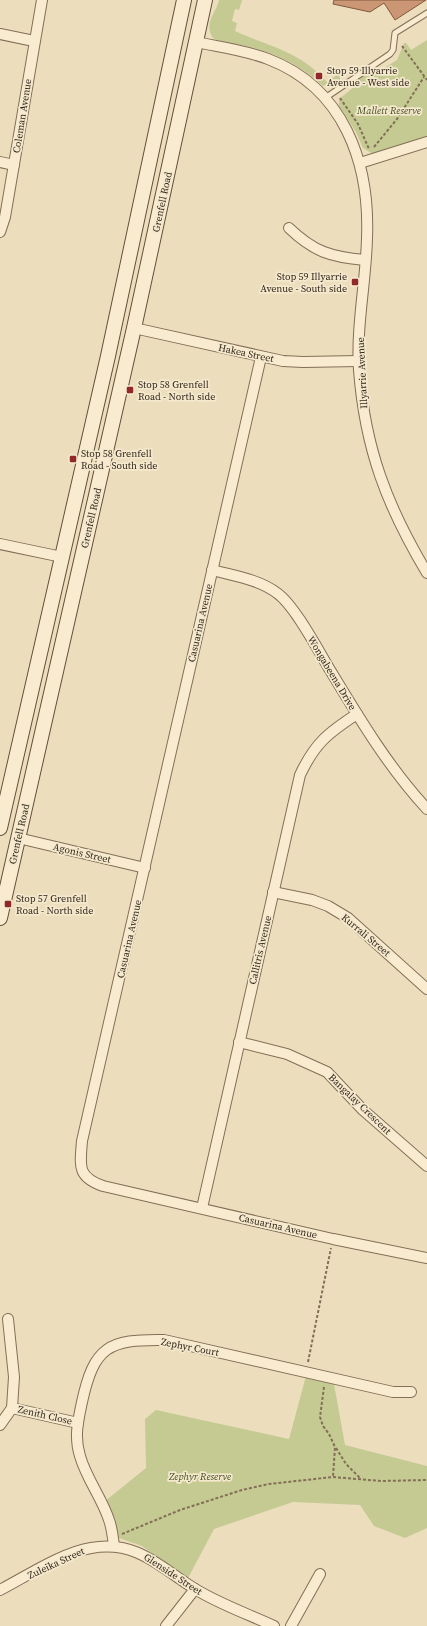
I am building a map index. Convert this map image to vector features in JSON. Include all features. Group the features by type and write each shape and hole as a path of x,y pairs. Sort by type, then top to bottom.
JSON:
{"main road":[{"name":"Grenfell Road","path":"0,828 110,349 184,0"},
{"name":"Grenfell Road","path":"0,918 134,328 204,0"},
{"path":"176,38 196,42"},
{"path":"62,557 81,562"},
{"path":"0,834 18,838"}],"street":[{"name":"Coleman Avenue","path":"0,232 5,216 42,0"},
{"path":"0,34 34,41"},
{"name":"Illyarrie Avenue","path":"196,42 268,59 296,74 325,98 346,127 360,163 367,212 359,361 365,422 378,474 410,546 425,566"},
{"path":"360,163 371,155 427,142"},
{"path":"0,162 14,165"},
{"path":"289,228 306,244 322,252 365,260"},
{"name":"Hakea Street","path":"134,328 261,357 303,362 359,361"},
{"name":"Casuarina Avenue","path":"261,357 82,1141 82,1171 89,1182 103,1186 333,1239 427,1258"},
{"path":"0,544 62,557"},
{"name":"Wongabeena Drive","path":"212,570 261,583 278,594 299,618 357,714 412,792 427,809"},
{"name":"Callitris Avenue","path":"202,1208 300,774 310,754 331,731 357,714"},
{"name":"Agonis Street","path":"18,838 145,868"},
{"name":"Kurrali Street","path":"273,892 312,900 328,906 348,918 427,988"},
{"name":"Bangalay Crescent","path":"240,1042 287,1054 327,1072 363,1110 427,1166"},
{"name":"Zenith Close","path":"0,1425 12,1408 14,1377 8,1319"},
{"name":"Zephyr Court","path":"114,1543 109,1520 80,1456 76,1433 90,1369 99,1356 113,1346 134,1340 164,1340 393,1392 411,1392"},
{"name":"Zenith Close","path":"12,1408 78,1423"},
{"name":"Glenside Street","path":"114,1543 154,1560 195,1589 274,1626"},
{"name":"Zuleika Street","path":"0,1590 81,1550 114,1543"},
{"path":"291,1626 320,1574"},
{"path":"166,1626 195,1589"}],"lane":[{"path":"325,98 390,54 393,50 395,33 427,13"}],"path":[{"path":"395,33 407,55 427,80"},
{"path":"371,155 397,120 424,77"},
{"path":"335,91 356,120 371,155"},
{"path":"306,1372 333,1239"},
{"path":"326,1376 320,1416 323,1426 334,1441 333,1477"},
{"path":"335,1447 346,1464 362,1479"},
{"path":"114,1543 127,1531 150,1521 242,1490 296,1480 333,1477 381,1481 427,1480"}],"green space":[{"path":"219,0 242,0 239,10 235,9 232,21 237,23 235,31 295,56 306,63 327,82 338,74 340,76 340,80 323,86 296,66 277,56 257,49 213,38 209,28"},
{"name":"Mallett Reserve","path":"427,40 427,137 373,154 363,148 356,132 339,106 339,99 354,87 359,79 367,73 370,77 397,60 404,43 406,43 411,50"},
{"name":"Zephyr Reserve","path":"306,1376 334,1384 345,1445 427,1466 427,1528 405,1538 374,1526 360,1505 293,1502 214,1529 187,1580 142,1546 116,1537 104,1502 146,1468 145,1419 156,1410 289,1439"}],"building":[{"path":"334,0 426,0 395,20 384,3 370,12 333,4"}],"place":[{"name":"Stop 59 Illyarrie Avenue - West side","path":"319,76"},
{"name":"Stop 59 Illyarrie Avenue - South side","path":"355,282"},
{"name":"Stop 58 Grenfell Road - North side","path":"130,390"},
{"name":"Stop 58 Grenfell Road - South side","path":"73,459"},
{"name":"Stop 57 Grenfell Road - North side","path":"8,904"}]}
